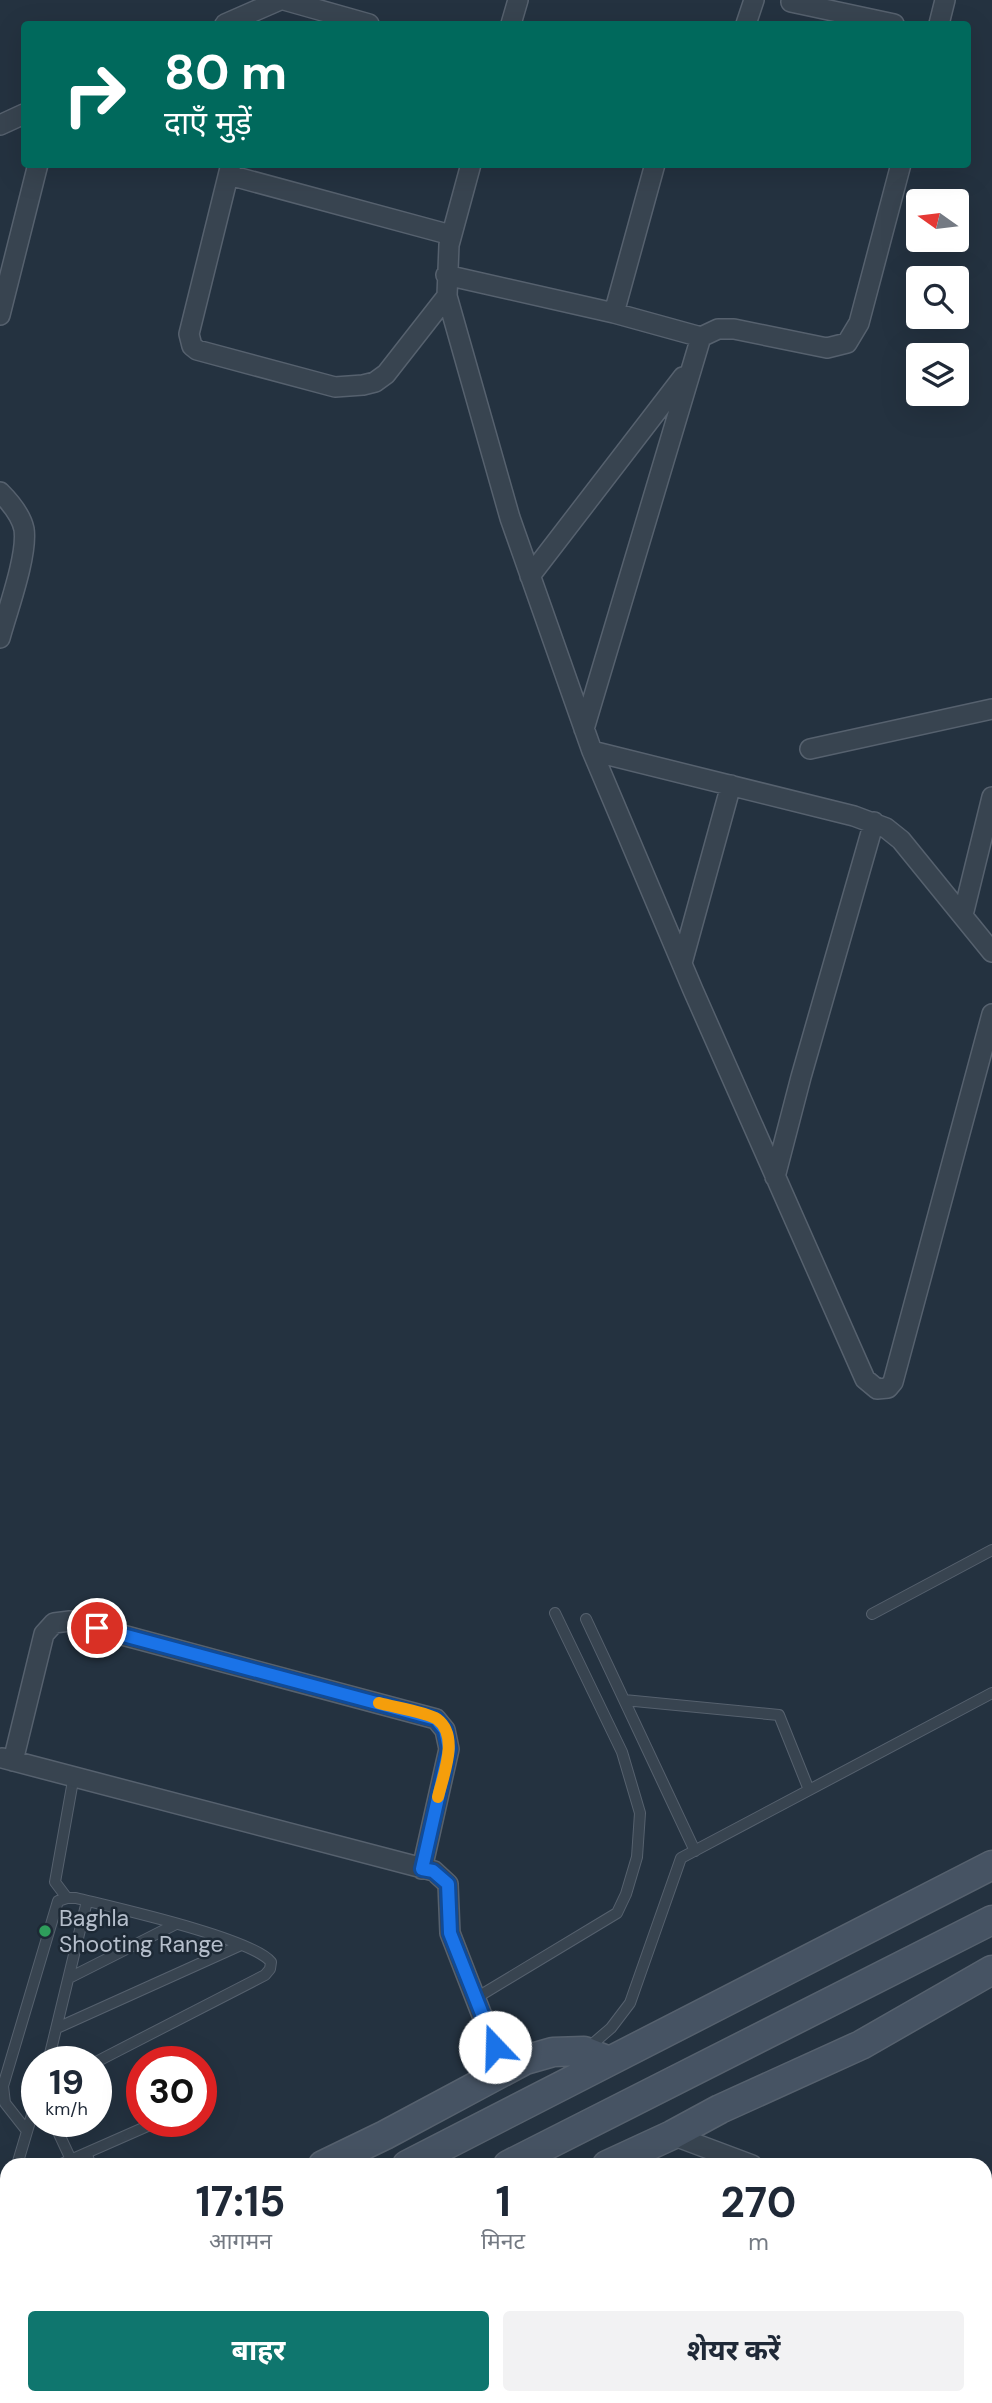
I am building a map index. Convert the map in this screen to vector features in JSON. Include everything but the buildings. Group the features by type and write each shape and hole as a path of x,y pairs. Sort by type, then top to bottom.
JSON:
{"main road":[{"path":"419,2158 597,2056 819,1955 992,1866"},
{"path":"522,2158 992,1920"},
{"path":"819,1955 842,1996"},
{"path":"622,2158 720,2109 861,2045 992,1970"},
{"path":"337,2158 526,2060 553,2052 597,2056"}],"street":[{"path":"512,21 518,0"},
{"path":"747,21 754,0"},
{"path":"940,21 945,0"},
{"path":"232,21 278,1 357,21"},
{"path":"268,21 278,1"},
{"path":"791,2 880,21"},
{"path":"0,125 21,115"},
{"path":"0,315 37,168"},
{"path":"470,168 452,235 446,275 447,296 510,518 592,751 681,963 865,1379 877,1389 888,1388 897,1368 992,1014"},
{"path":"614,313 653,168"},
{"path":"446,275 614,313 701,337 718,329 734,329 827,348 847,343 859,323 900,168"},
{"path":"447,296 392,368 375,382 363,385 335,387 197,350 192,346 190,334 230,170 452,235"},
{"path":"584,729 701,337"},
{"path":"530,576 690,368"},
{"path":"0,492 17,513 24,530 21,558 0,638"},
{"path":"810,750 992,709"},
{"path":"592,751 874,822 901,840 992,952"},
{"path":"681,963 731,785"},
{"path":"962,915 992,797"},
{"path":"775,1177 874,822"},
{"path":"422,1869 449,1749 445,1730 436,1719 70,1621 54,1623 44,1633 7,1759 74,1775 422,1869 433,1871 448,1884 450,1933 504,2072"},
{"path":"672,2135 733,2158"}],"lane":[{"path":"872,1614 992,1550"},
{"path":"476,1998 617,1913 637,1857 640,1813 622,1752 555,1613"},
{"path":"586,1619 695,1851"},
{"path":"597,2056 611,2028 630,2003 681,1858 992,1693"},
{"path":"624,1700 779,1715 809,1790"},
{"path":"66,1898 55,1882 74,1775"},
{"path":"21,2124 5,2103 3,2086 58,1901 66,1898 87,1901 176,1924 241,1945 269,1959 272,1966 265,1975 112,2054"},
{"path":"53,2046 87,1901"},
{"path":"69,1978 176,1924"},
{"path":"58,2028 241,1945"},
{"path":"78,2158 126,2135"},
{"path":"19,2158 25,2137"},
{"path":"60,2137 70,2158"},
{"path":"86,2153 88,2158"}],"slow traffic":[{"path":"379,1703 436,1719 445,1730 449,1749 438,1797"}],"place":[{"name":"Baghla Shooting Range","path":"45,1931"}],"route":[{"path":"97,1628 436,1719 445,1730 449,1749 422,1869 433,1871 448,1884 450,1933 495,2047"}]}
